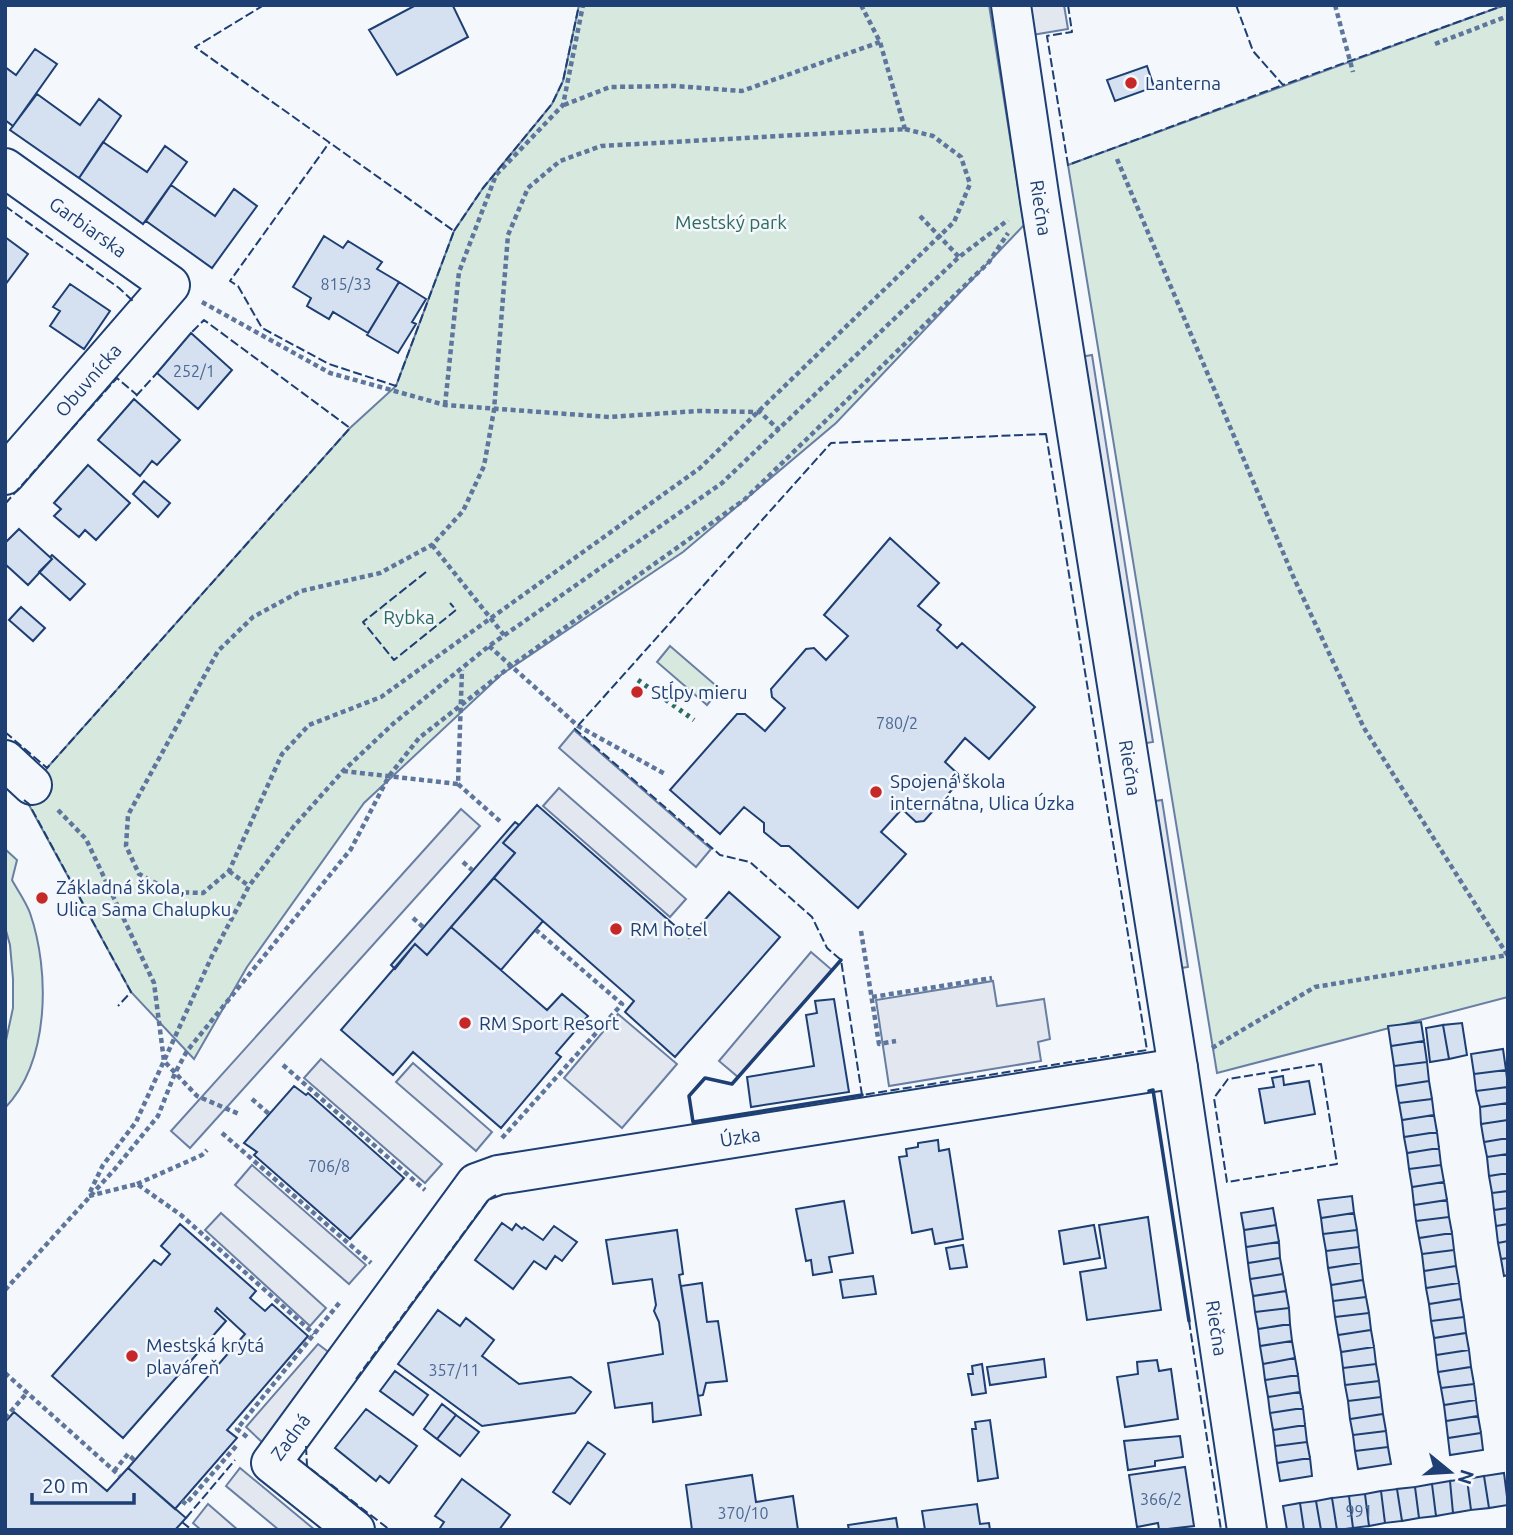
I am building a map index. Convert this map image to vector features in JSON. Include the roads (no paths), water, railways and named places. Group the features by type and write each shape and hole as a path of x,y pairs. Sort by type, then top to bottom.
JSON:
{"street":[{"name":"Riečna","path":"1011,5 1178,1068 1247,1530"},
{"name":"Garbiarska","path":"5,168 170,285"},
{"name":"Obuvnícka","path":"5,475 170,285"},
{"name":"Úzka","path":"372,1324 476,1183 498,1175 1178,1068"},
{"name":"Zadná","path":"355,1530 271,1463 372,1324"}],"place":[{"name":"Lanterna","path":"1131,83"},
{"name":"Stĺpy mieru","path":"637,692"},
{"name":"Spojená škola internátna, Ulica Úzka","path":"876,792"},
{"name":"Základná škola, Ulica Sama Chalupku","path":"42,898"},
{"name":"RM hotel","path":"616,929"},
{"name":"RM Sport Resort","path":"465,1023"},
{"name":"Mestská krytá plaváreň","path":"132,1356"}],"park label":[{"name":"Mestský park","path":"731,222"},
{"name":"Rybka","path":"409,617"}]}
